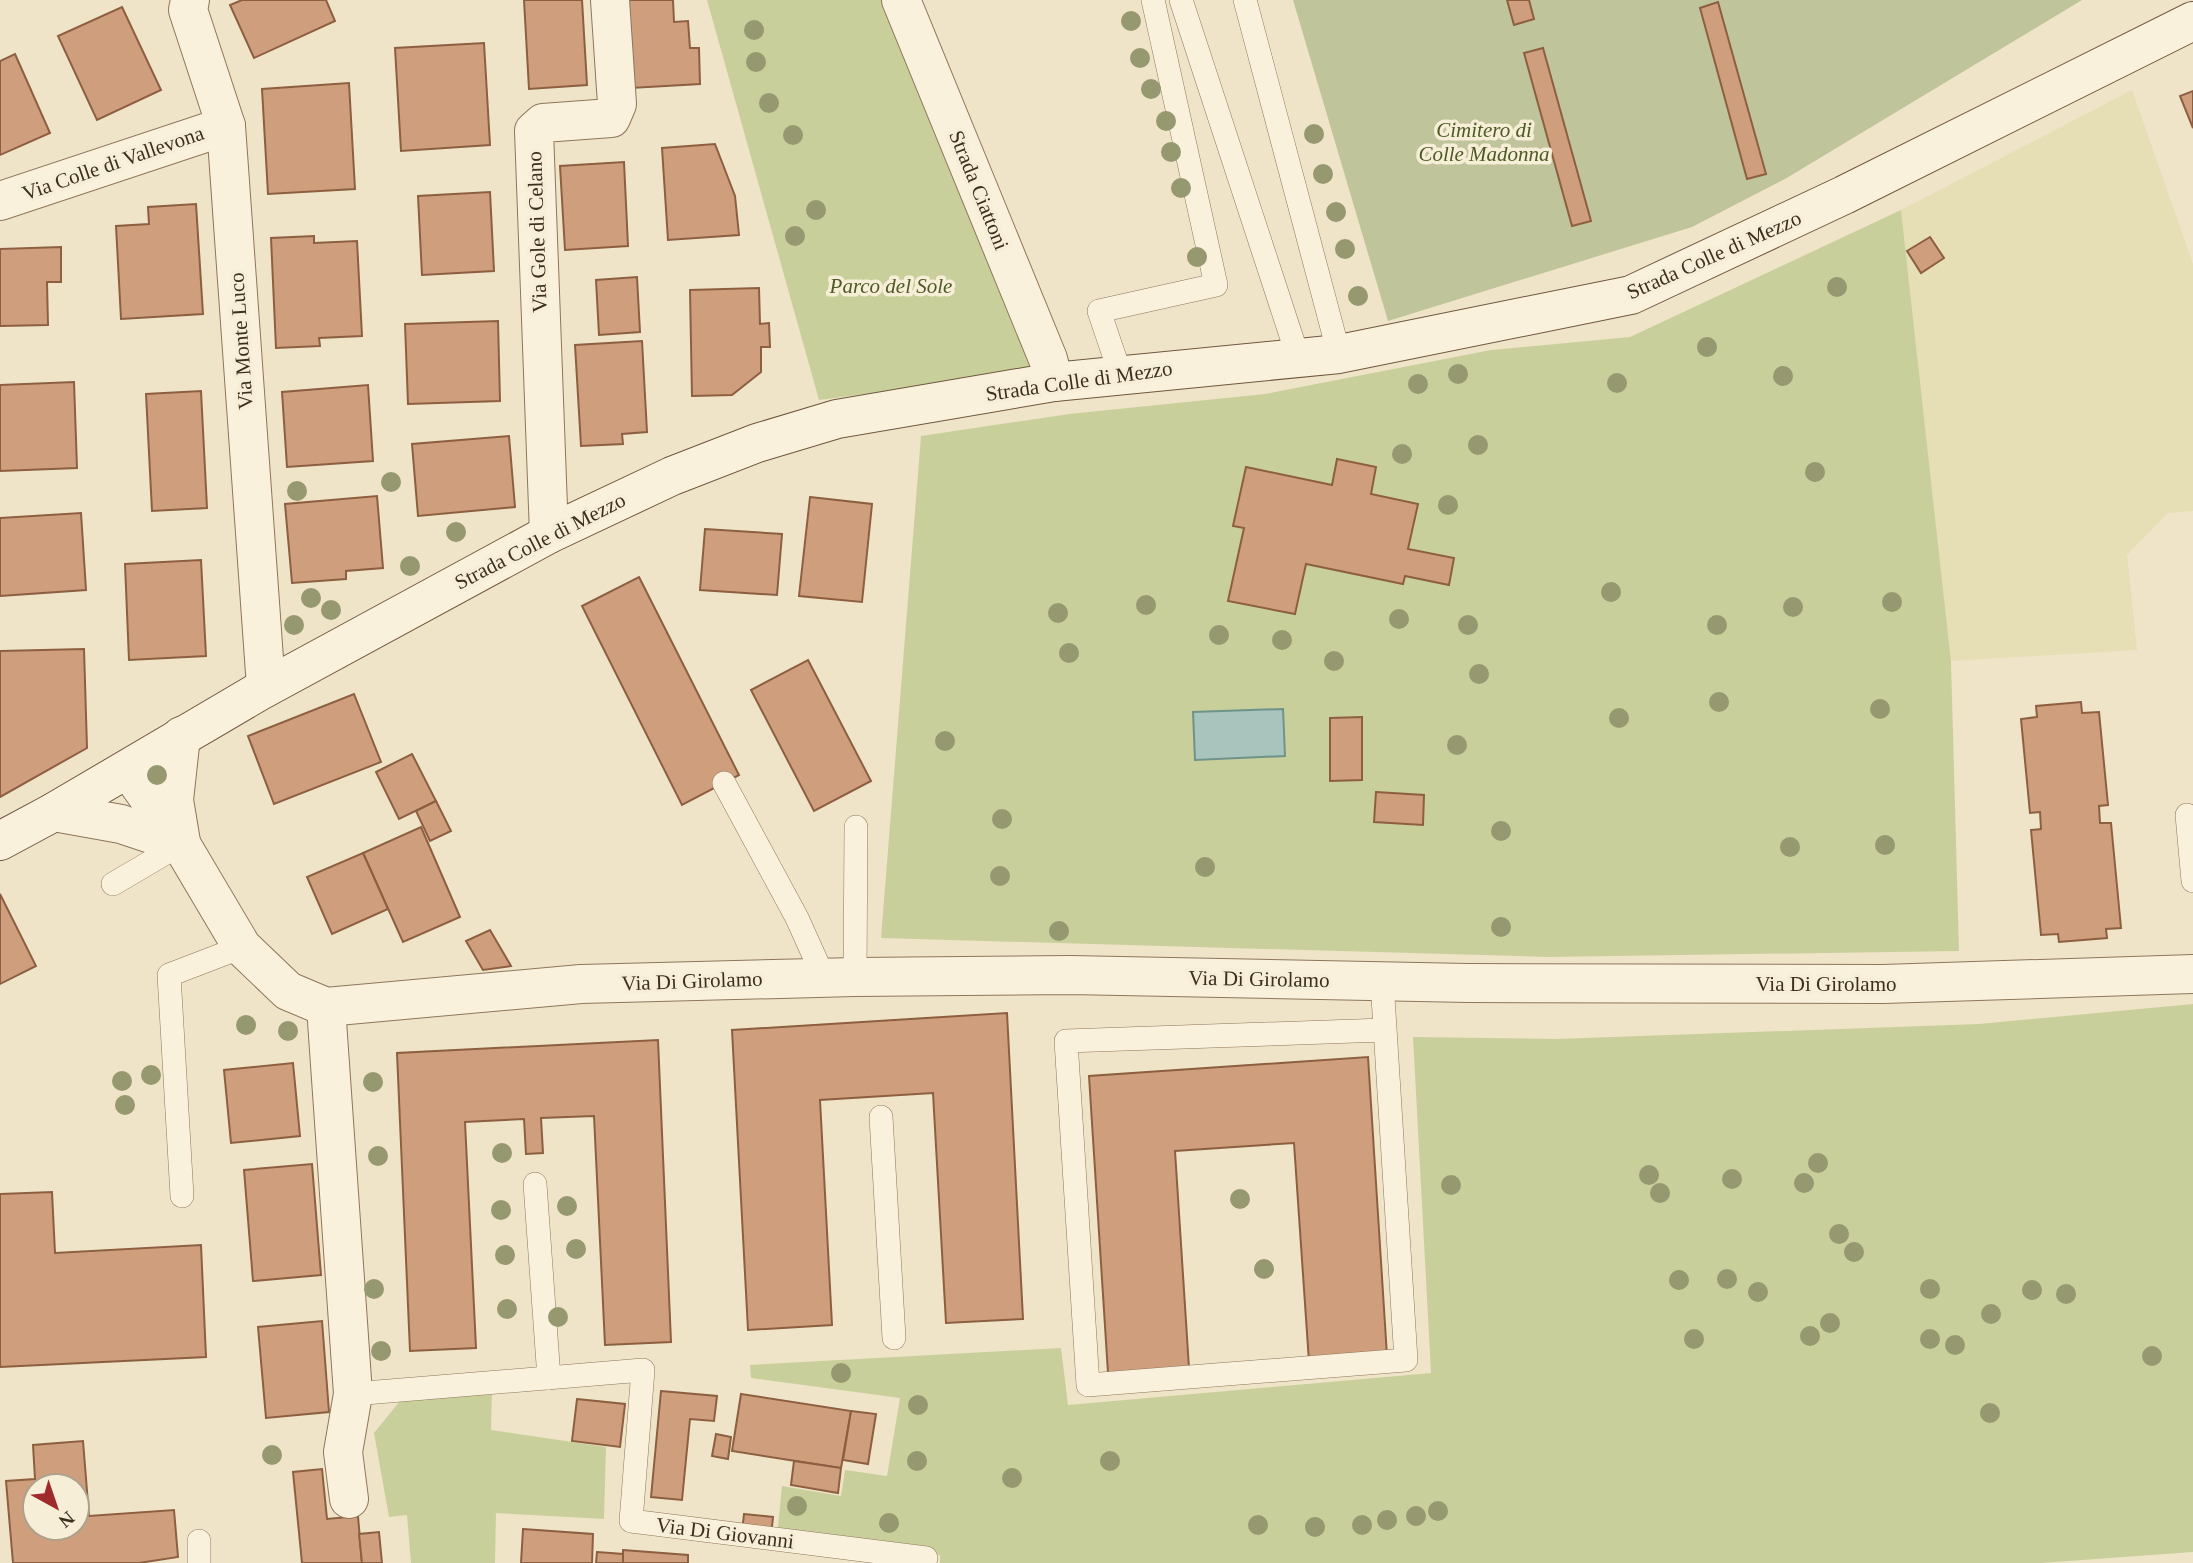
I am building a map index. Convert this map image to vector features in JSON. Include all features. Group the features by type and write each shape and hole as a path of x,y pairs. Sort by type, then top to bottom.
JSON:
{"street":[{"name":"Via Monte Luco","path":"191,0 188,10 226,125 266,687"},
{"name":"Via Gole di Celano","path":"549,534 534,131 543,123 611,118 617,104 610,0"},
{"name":"Strada Ciattoni","path":"901,0 1048,359 1054,382"},
{"name":"Strada Colle di Mezzo","path":"0,841 266,687 549,534 672,476 757,443 837,419 1054,382 1121,373 1339,354 1631,295 1844,195 2193,21"},
{"name":"Via Colle di Vallevona","path":"0,201 226,125"},
{"name":"Via Di Girolamo","path":"181,736 174,800 181,844"},
{"name":"Via Di Girolamo","path":"128,769 181,844 243,947 288,991 326,1007 581,984 840,978 1070,975 1382,981 1883,985 2193,974"},
{"path":"54,812 121,824 181,844"},
{"path":"326,1007 353,1394 343,1452 349,1499"}],"lane":[{"path":"1121,373 1099,311 1216,285 1153,0"},
{"path":"1181,0 1298,357"},
{"path":"1245,0 1339,354"},
{"path":"724,783 797,918 840,978"},
{"path":"2187,815 2193,881"},
{"path":"840,978 856,827"},
{"path":"113,884 181,844"},
{"path":"182,1196 169,975 243,947"},
{"path":"1382,981 1406,1360 1088,1385 1066,1041 1384,1030"},
{"path":"881,1117 894,1338"},
{"path":"534,1184 549,1378"},
{"name":"Via Di Giovanni","path":"353,1394 643,1370 631,1521 926,1558"}],"shaded area":[{"path":"2132,90 2193,264 2193,511 2168,513 2127,555 2137,650 1951,661 1901,210"}],"green space":[{"name":"Parco del Sole","path":"707,0 884,0 1034,372 819,400"},
{"name":"Cimitero di Colle Madonna","path":"1293,0 2082,0 1785,179 1692,227 1388,321"},
{"path":"1901,210 1951,661 1959,951 1548,957 881,938 921,436 1069,414 1265,394 1491,350 1630,337"},
{"path":"2193,1004 2193,1552 2041,1563 940,1563 940,1555 777,1536 782,1486 841,1496 845,1470 887,1476 900,1398 751,1378 750,1365 1061,1348 1068,1405 1431,1373 1413,1037 1556,1039 1979,1024"},
{"path":"492,1389 491,1430 606,1447 604,1519 496,1513 495,1563 411,1563 407,1515 389,1517 374,1433 404,1396"}],"water":[{"path":"1283,709 1285,756 1195,760 1193,712"}],"building":[{"path":"242,0 326,0 335,21 254,58 230,5"},
{"path":"524,0 582,0 587,85 529,89"},
{"path":"626,0 673,0 674,22 688,21 690,48 699,48 700,84 631,88"},
{"path":"1507,0 1529,0 1534,19 1514,25"},
{"path":"1718,2 1766,174 1747,179 1700,8"},
{"path":"122,7 161,90 97,120 58,36"},
{"path":"484,43 490,145 401,151 395,48"},
{"path":"1543,48 1591,221 1572,226 1524,53"},
{"path":"15,54 50,133 0,155 0,61"},
{"path":"349,83 355,189 268,194 262,89"},
{"path":"2193,91 2193,128 2180,96"},
{"path":"715,144 735,196 739,235 668,240 662,148"},
{"path":"624,162 628,246 565,250 560,166"},
{"path":"490,192 494,271 422,275 418,196"},
{"path":"196,204 203,314 121,319 116,226 149,224 148,207"},
{"path":"314,236 314,243 357,241 362,336 319,338 320,346 276,348 271,238"},
{"path":"1930,237 1944,258 1921,273 1907,251"},
{"path":"61,247 61,282 47,282 48,325 0,326 0,249"},
{"path":"637,277 640,332 599,335 596,280"},
{"path":"759,288 760,324 769,323 770,347 761,347 761,372 732,395 692,396 690,290"},
{"path":"498,321 500,401 408,404 405,324"},
{"path":"642,341 647,432 622,434 623,444 581,446 575,345"},
{"path":"74,382 77,468 0,471 0,385"},
{"path":"368,385 373,461 287,467 282,392"},
{"path":"201,391 207,508 152,511 146,394"},
{"path":"509,436 515,507 418,516 412,444"},
{"path":"1337,459 1376,467 1371,494 1418,504 1408,549 1454,558 1449,585 1405,576 1403,584 1306,564 1295,614 1228,601 1244,528 1233,526 1246,467 1332,485"},
{"path":"377,496 383,568 346,571 346,579 292,583 285,504"},
{"path":"810,497 872,504 862,602 799,596"},
{"path":"81,513 86,590 0,596 0,518"},
{"path":"705,529 782,534 777,595 700,590"},
{"path":"201,560 206,656 129,660 125,564"},
{"path":"639,577 739,775 682,805 582,606"},
{"path":"84,649 87,748 0,797 0,651"},
{"path":"808,660 871,781 814,811 751,690"},
{"path":"354,694 381,762 274,804 248,736"},
{"path":"2081,702 2082,713 2099,712 2108,805 2099,806 2100,823 2111,823 2121,928 2106,929 2107,938 2059,942 2058,934 2041,935 2031,830 2041,829 2040,812 2030,813 2021,719 2037,717 2036,706"},
{"path":"1362,717 1362,780 1330,781 1330,718"},
{"path":"412,754 436,801 399,819 376,772"},
{"path":"1376,792 1424,795 1423,825 1374,822"},
{"path":"436,801 451,831 430,841 416,811"},
{"path":"421,827 460,917 403,942 363,853"},
{"path":"363,853 388,909 332,934 307,877"},
{"path":"0,894 36,966 0,984"},
{"path":"490,930 511,966 483,970 466,941"},
{"path":"1007,1013 1023,1319 946,1323 933,1093 820,1100 832,1325 748,1330 732,1030"},
{"path":"658,1040 671,1342 605,1345 594,1116 541,1118 543,1153 526,1154 524,1119 465,1122 476,1348 410,1351 397,1053"},
{"path":"1368,1057 1387,1356 1309,1362 1294,1143 1175,1151 1189,1368 1108,1373 1089,1076"},
{"path":"293,1063 300,1136 231,1143 224,1070"},
{"path":"312,1164 321,1275 253,1281 244,1170"},
{"path":"52,1192 55,1253 201,1245 206,1357 0,1367 0,1194"},
{"path":"322,1321 329,1412 266,1418 258,1327"},
{"path":"661,1391 717,1396 714,1421 690,1419 682,1500 651,1497"},
{"path":"741,1394 851,1411 841,1468 732,1451"},
{"path":"577,1399 625,1404 620,1447 572,1441"},
{"path":"851,1411 876,1414 868,1464 843,1460"},
{"path":"716,1434 731,1437 728,1459 712,1456"},
{"path":"83,1441 85,1472 35,1472 33,1445"},
{"path":"794,1461 841,1468 838,1493 791,1485"},
{"path":"322,1469 327,1519 358,1516 362,1563 302,1563 293,1472"},
{"path":"21,1480 21,1542 91,1542 91,1516 174,1510 178,1557 139,1563 13,1563 6,1481"},
{"path":"744,1514 773,1517 771,1536 742,1532"},
{"path":"523,1529 593,1534 592,1563 521,1563"},
{"path":"379,1532 382,1563 362,1563 359,1534"},
{"path":"623,1550 688,1555 688,1563 623,1563"},
{"path":"597,1552 623,1554 623,1563 596,1563"}]}
